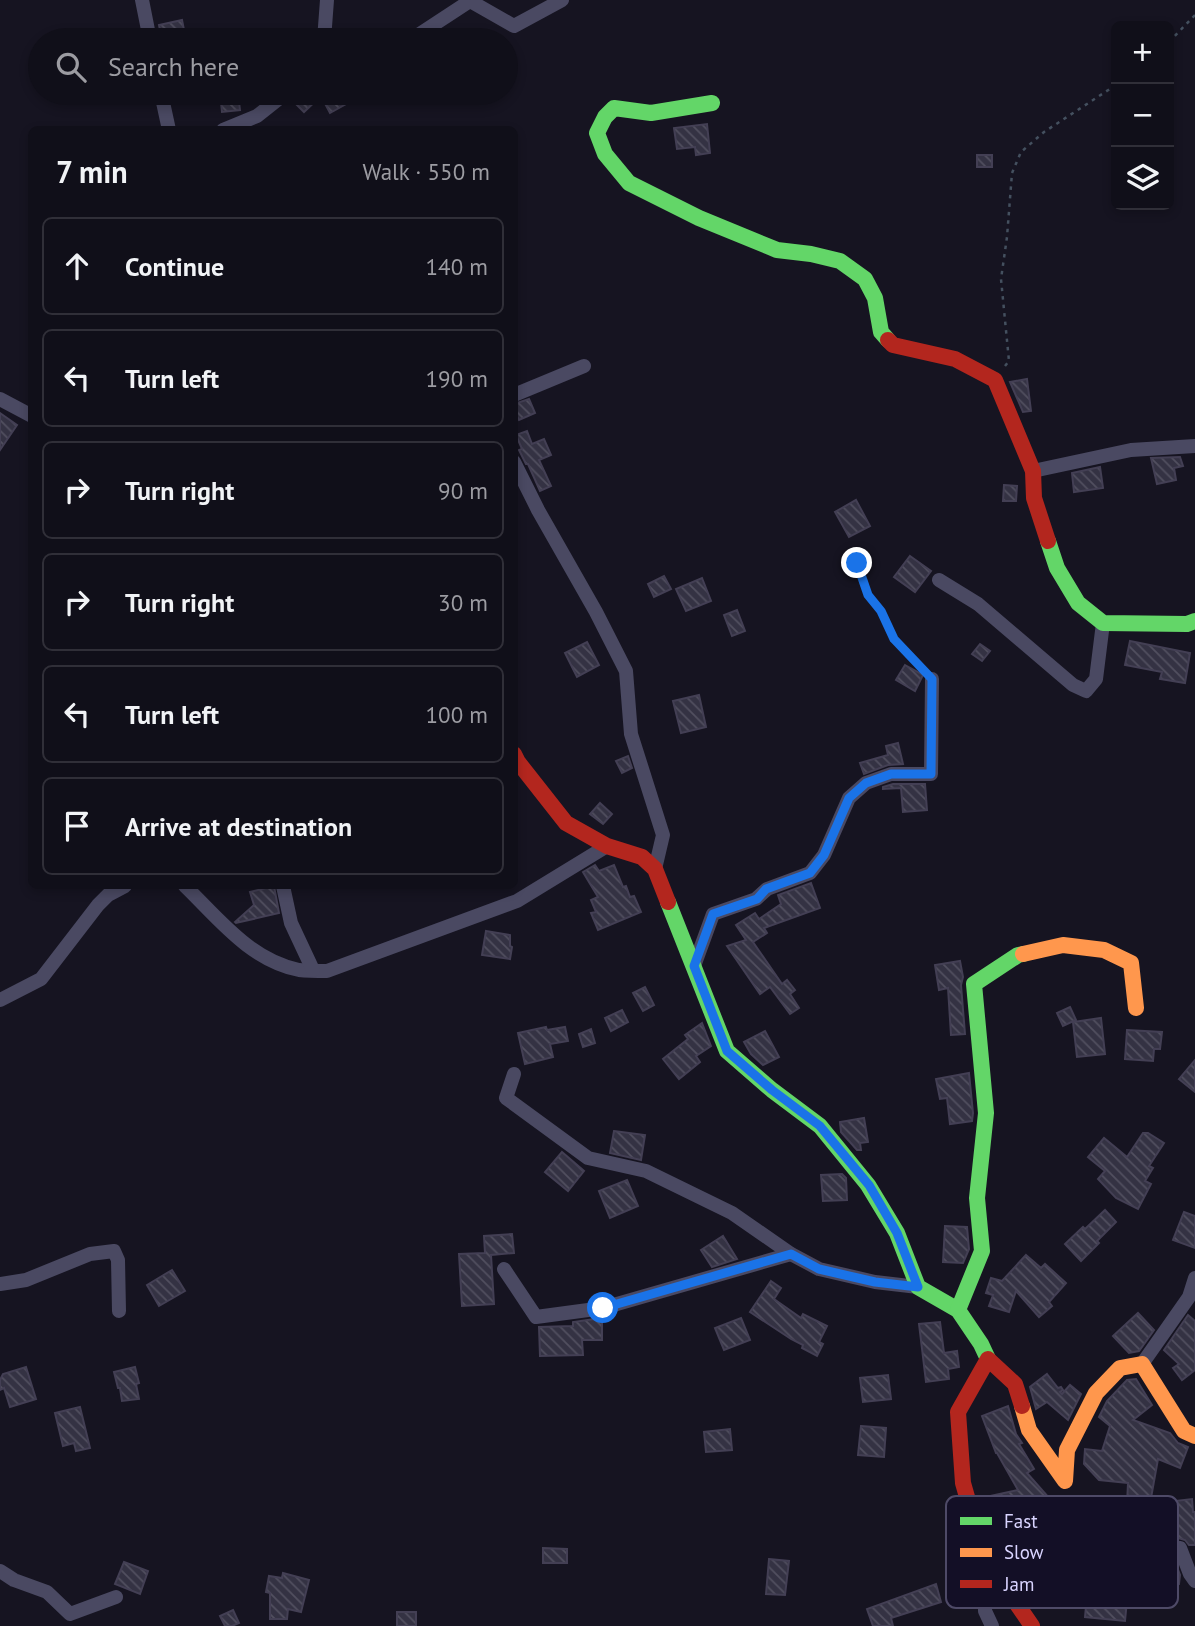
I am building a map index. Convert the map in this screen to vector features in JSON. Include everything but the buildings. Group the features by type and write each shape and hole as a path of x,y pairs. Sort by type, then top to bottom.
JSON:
{"street":[{"path":"142,0 148,28"},
{"path":"325,28 327,0"},
{"path":"429,28 470,1 514,26 562,0"},
{"path":"712,103 651,113 614,108 605,117 597,133 605,155 629,183 699,218 777,250 840,261 864,279 875,298 881,332 893,345 955,359 995,380 1033,471 1034,498 1058,568 1078,603 1103,623 1187,624 1195,621"},
{"path":"164,105 168,126"},
{"path":"233,126 257,117 272,105"},
{"path":"518,394 584,366"},
{"path":"0,399 28,414"},
{"path":"1033,471 1131,450 1195,446"},
{"path":"518,470 626,671 631,734 663,835 655,869"},
{"path":"939,580 978,604 1073,685 1086,691 1096,679 1103,623"},
{"path":"694,966 713,914 757,899 766,889 810,873 824,855 849,798 866,783 891,774 931,774 932,679"},
{"path":"518,762 566,822 607,846 642,857 655,869 727,1051 772,1090 820,1126 869,1185 897,1233 918,1287"},
{"path":"189,889 243,944 265,959 300,970 327,971 517,901 607,846"},
{"path":"0,1000 41,979 98,905 119,889"},
{"path":"284,889 291,922 313,971"},
{"path":"958,1310 982,1251 977,1198 986,1113 974,984 1018,955 1063,945 1104,950 1131,962 1136,1009"},
{"path":"514,1074 506,1098 588,1158 646,1171 732,1213 791,1254 819,1269 875,1282 918,1287 958,1310 988,1359 1015,1384 1029,1430 1065,1481 1067,1450 1096,1393 1120,1368 1142,1364 1189,1297 1195,1278"},
{"path":"0,1284 26,1280 90,1254 114,1251 118,1260 119,1311"},
{"path":"504,1269 536,1317 603,1308 791,1254"},
{"path":"967,1496 963,1483 958,1412 988,1359"},
{"path":"1142,1364 1184,1431 1195,1436"},
{"path":"1178,1548 1195,1581"},
{"path":"0,1571 14,1580 47,1592 70,1614 116,1597"},
{"path":"985,1608 992,1626"},
{"path":"1020,1608 1032,1626"}],"path":[{"path":"1174,37 1195,15"},
{"path":"995,380 1009,361 1001,279 1012,173 1021,152 1044,132 1111,88"},
{"path":"857,563 868,595 881,611 894,639 932,679"}],"traffic: fast":[{"path":"712,103 651,113 614,108 605,117 597,133 605,154 629,183 699,218 777,250 840,261 865,279 875,298 881,332 888,340"},
{"path":"1048,541 1057,568 1078,603 1103,623 1187,624 1195,621"},
{"path":"668,902 727,1051 772,1090 820,1126 868,1185 897,1233 918,1287 958,1310 988,1359"},
{"path":"958,1310 982,1251 977,1198 986,1113 974,984 1023,954"}],"traffic: slow":[{"path":"1023,954 1063,945 1104,950 1131,963 1136,1008"},
{"path":"1022,1406 1029,1430 1065,1481 1067,1450 1096,1393 1120,1368 1142,1364 1184,1431 1195,1436"}],"traffic: jam":[{"path":"888,340 893,345 955,359 995,380 1033,471 1034,498 1048,541"},
{"path":"518,762 566,823 607,846 642,857 655,869 668,902"},
{"path":"967,1496 963,1483 958,1412 988,1359 1015,1384 1022,1406"},
{"path":"1020,1608 1032,1626"}],"route":[{"path":"603,1308 791,1254 819,1269 875,1282 918,1287 897,1233 869,1185 820,1126 772,1090 727,1051 694,966 713,914 757,899 766,889 810,873 824,855 849,798 866,783 891,774 931,774 932,679 894,639 881,611 868,595 857,563"}]}
